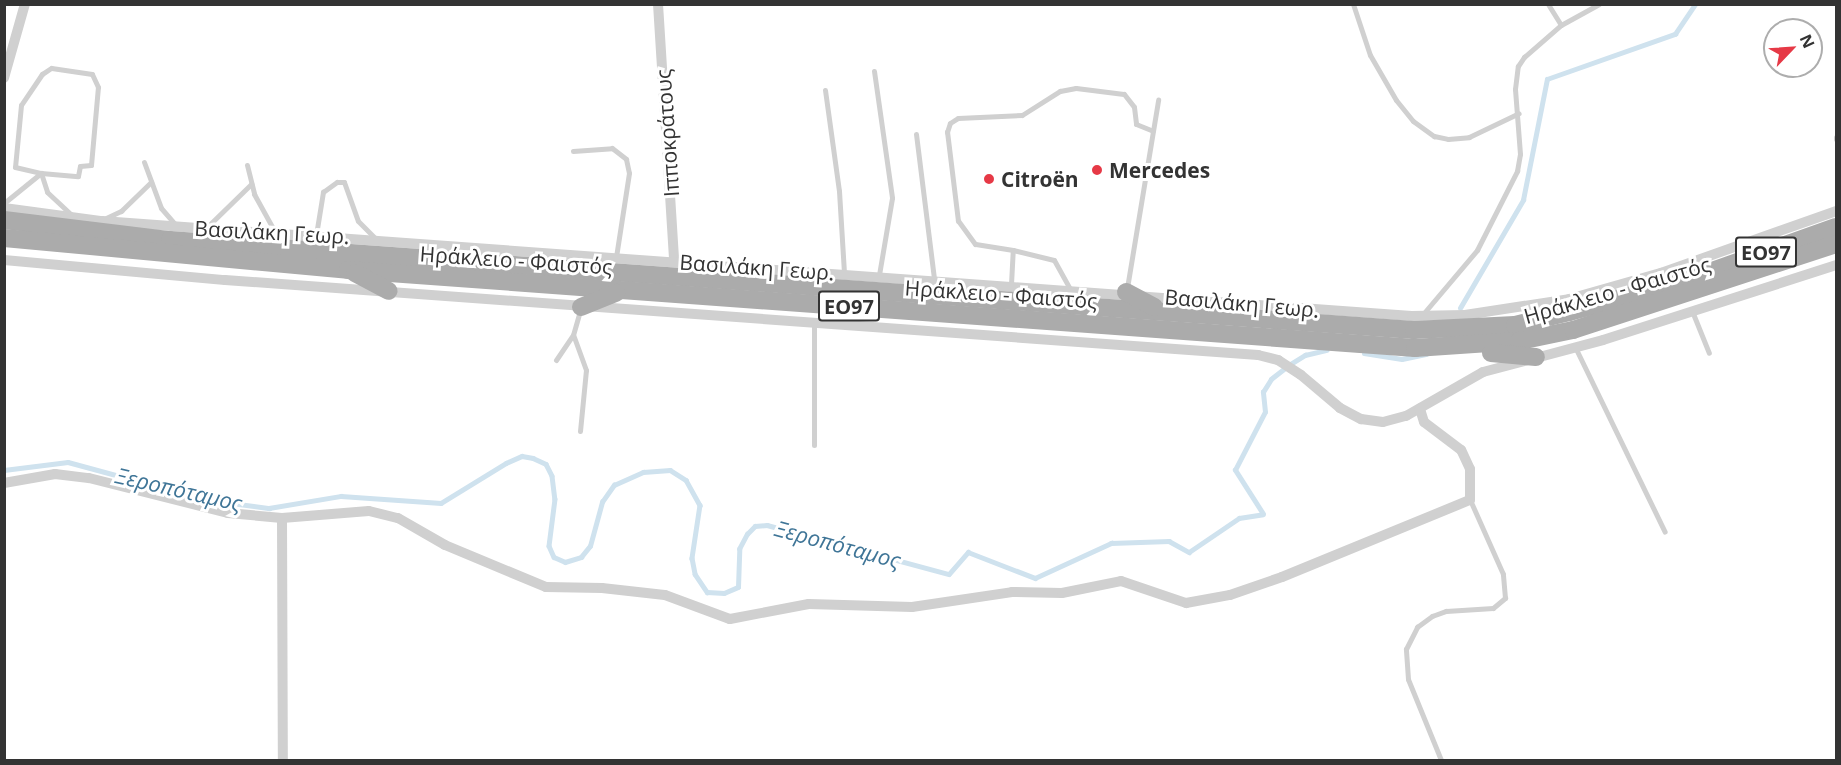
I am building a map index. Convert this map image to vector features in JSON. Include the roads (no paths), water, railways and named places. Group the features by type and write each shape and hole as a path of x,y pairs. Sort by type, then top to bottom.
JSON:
{"main road":[{"name":"Ηράκλειο - Φαιστός","path":"4,220 170,240 1375,328 1464,330 1692,290 1836,227"},
{"name":"Ηράκλειο - Φαιστός","path":"4,238 105,250 348,270 1415,348 1519,341 1573,330 1836,244"},
{"path":"348,270 389,291"},
{"path":"581,307 624,290"},
{"path":"1126,292 1167,312"},
{"path":"1415,348 1536,357"}],"street":[{"path":"4,78 25,4"},
{"name":"Ιπποκράτους","path":"658,4 674,261"},
{"name":"Βασιλάκη Γεωρ.","path":"4,208 102,221 375,238 1422,315 1512,309 1569,300 1650,277 1836,211"},
{"path":"4,260 581,307 1231,353 1282,362 1340,408 1361,419 1394,420 1419,409 1473,376 1536,357 1576,349 1679,315 1692,290 1700,267 1716,253"},
{"path":"1661,273 1692,290 1725,300 1836,265"},
{"path":"1692,290 1725,300"},
{"path":"1679,315 1692,290"},
{"path":"4,483 36,476 70,475 112,482 228,513 282,518 351,510 384,514 415,526 445,545 546,588 602,588 665,595 730,620 808,604 912,607 1012,592 1062,593 1120,580 1186,603 1207,601 1282,577 1470,500 1470,469 1461,450 1424,422 1419,409"},
{"path":"282,518 283,760"}],"lane":[{"path":"1353,4 1370,55 1396,100 1413,121 1434,136 1448,140 1469,136 1519,112"},
{"path":"1548,4 1562,24"},
{"path":"1422,315 1477,250 1501,208 1519,162 1519,112 1515,89 1518,66 1524,57 1562,24 1599,4"},
{"path":"4,203 41,173 78,176 80,166 92,165 98,87 92,74 51,68 42,74 21,105 15,167 41,173"},
{"path":"874,71 892,198 879,276"},
{"path":"1070,289 1054,260 975,244 958,221 947,132 950,123 958,118 1022,115 1060,91 1076,88 1124,94 1134,107 1136,124 1153,131"},
{"path":"825,90 839,191 844,273"},
{"path":"1126,292 1158,100"},
{"path":"916,134 934,279"},
{"path":"573,150 612,148 626,159 629,173 616,257"},
{"path":"144,162 161,208 179,226"},
{"path":"247,165 251,184 275,232"},
{"path":"41,173 47,192 77,218"},
{"path":"102,221 121,211 151,182"},
{"path":"316,235 323,192 336,182 344,182 358,221 375,238"},
{"path":"205,228 251,184"},
{"path":"1011,284 1012,250"},
{"path":"1692,290 1709,353"},
{"path":"556,360 573,335 581,307"},
{"path":"814,322 814,445"},
{"path":"573,335 586,370 580,431"},
{"path":"1576,349 1665,532"},
{"path":"1441,760 1408,679 1405,656 1414,631 1432,616 1446,610 1493,608 1505,598 1503,574 1470,500"}],"waterway":[{"name":"Ξεροπόταμος","path":"1460,308 1523,200 1547,79 1675,34 1695,4"},
{"name":"Ξεροπόταμος","path":"1821,4 1826,4"},
{"name":"Ξεροπόταμος","path":"4,470 68,462 208,500 269,508 341,496 441,503 506,463 522,456 546,464 552,476 555,499 549,546 554,557 565,562 581,557 590,546 602,502 614,485 643,472 670,470 686,480 700,505 692,558 695,574 707,592 724,593 738,587 739,549 747,534 755,526 767,525 949,574 968,552 1035,578 1111,543 1169,541 1189,552 1239,518 1263,514 1235,470 1265,412 1263,392 1271,379 1289,365 1305,355 1326,350"},
{"name":"Ξεροπόταμος","path":"1364,353 1402,359 1426,354"}],"place":[{"name":"Mercedes","path":"1097,170"},
{"name":"Citroën","path":"989,179"}]}
